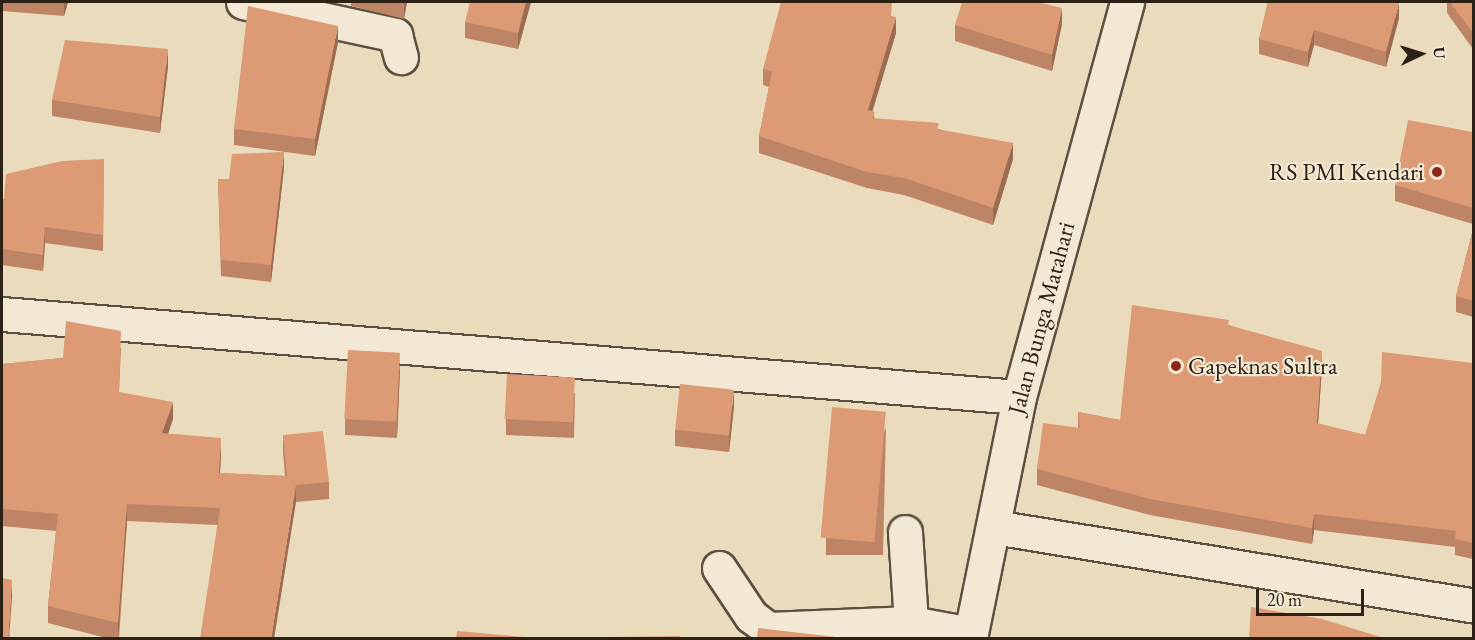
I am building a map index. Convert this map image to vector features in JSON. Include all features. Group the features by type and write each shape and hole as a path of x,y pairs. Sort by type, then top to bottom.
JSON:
{"street":[{"path":"243,2 395,35 401,57"},
{"name":"Jalan Bunga Matahari","path":"971,636 1019,397 1127,2"},
{"path":"2,314 1019,397"},
{"path":"994,527 1473,606"},
{"path":"905,532 911,623"},
{"path":"719,568 751,616 768,629 911,623 971,636"}],"building":[{"path":"470,2 526,2 518,33 465,22"},
{"path":"781,2 892,2 891,16 896,17 868,110 875,112 872,118 939,123 937,129 1013,143 993,208 904,178 867,172 759,136 772,71 763,69"},
{"path":"962,2 1037,2 1062,8 1052,55 955,25"},
{"path":"1268,2 1399,3 1386,52 1314,30 1308,52 1259,39"},
{"path":"1450,2 1473,2 1473,33"},
{"path":"248,6 338,26 315,139 234,129"},
{"path":"65,40 168,49 160,117 52,100"},
{"name":"RS PMI Kendari","path":"1408,120 1473,132 1473,208 1395,185"},
{"path":"284,152 271,265 221,260 218,179 229,179 232,154"},
{"path":"104,159 103,235 45,227 43,255 2,249 2,199 4,199 6,174 62,161"},
{"path":"1473,229 1473,301 1456,296"},
{"path":"1132,305 1229,320 1228,325 1322,351 1317,423 1365,435 1381,382 1382,352 1473,363 1473,543 1455,539 1456,531 1314,514 1312,528 1150,499 1037,469 1043,423 1080,428 1078,412 1120,420"},
{"path":"66,321 121,331 119,392 173,402 162,433 221,438 219,473 287,476 283,435 323,431 329,482 296,485 271,639 200,639 220,508 127,504 118,623 48,606 58,514 2,509 2,364 63,358"},
{"path":"348,350 400,353 396,422 344,419"},
{"path":"507,374 575,378 573,422 505,419"},
{"path":"680,384 734,390 729,435 675,430"},
{"path":"832,407 886,412 874,542 821,538"},
{"path":"2,578 12,580 8,639 2,639"},
{"path":"1251,607 1322,619 1387,639 1249,639"},
{"path":"758,628 853,639 757,639"},
{"path":"457,631 524,637 524,639 456,639"},
{"path":"680,636 680,639 610,639 610,637"}],"place":[{"name":"RS PMI Kendari","path":"1437,172"},
{"name":"Gapeknas Sultra","path":"1176,366"}]}
